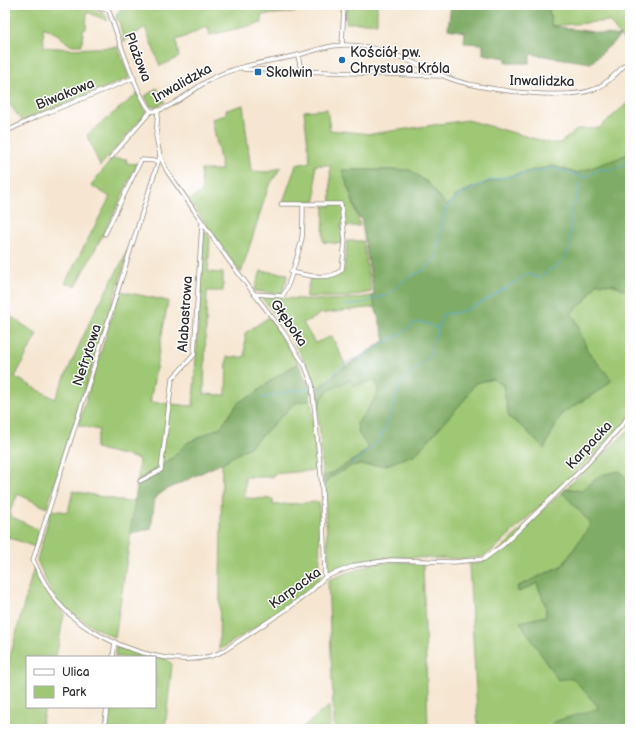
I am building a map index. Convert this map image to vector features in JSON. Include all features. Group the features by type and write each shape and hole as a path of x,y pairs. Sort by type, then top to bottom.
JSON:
{"street":[{"path":"92,5 101,9 107,7"},
{"path":"342,45 344,5"},
{"name":"Plażowa","path":"107,7 144,102 151,111"},
{"name":"Inwalidzka","path":"111,157 151,111 158,111 212,78 236,70 342,45 381,50 421,65 456,81 502,91 578,93 591,91 602,86 630,60"},
{"path":"298,55 301,71"},
{"path":"261,64 260,66 262,70"},
{"path":"418,74 421,65"},
{"name":"Inwalidzka","path":"236,70 418,74 444,76"},
{"name":"Biwakowa","path":"5,132 31,119 134,78"},
{"name":"Głęboka","path":"158,111 156,136 160,156 167,171 202,223 298,355 309,374 312,384 322,487 325,577"},
{"name":"Nefrytowa","path":"33,560 160,156"},
{"path":"105,234 141,160 158,161"},
{"path":"281,204 341,204 345,241 342,269 336,275 324,276 312,276 291,272"},
{"path":"254,294 282,296 285,293 302,239 303,204"},
{"name":"Alabastrowa","path":"140,481 161,470 172,379 194,355 202,223"},
{"name":"Karpacka","path":"33,560 44,584 66,612 90,629 116,642 146,654 168,658 189,659 215,655 287,609 311,591 325,577 356,565 373,561 484,560 504,545 586,465 626,421 630,414"},
{"path":"113,656 116,642"},
{"path":"104,729 107,708"}],"green space":[{"path":"5,5 86,5 106,15 108,21 87,12 86,29 83,30 82,45 70,45 57,34 43,27 44,47 71,49 118,47 129,78 22,121 5,98"},
{"path":"124,5 147,5 153,10 165,7 165,5 295,5 296,12 261,15 262,23 210,35 208,27 200,29 176,40 179,57 160,66 145,27 124,42 119,21 115,17"},
{"path":"347,5 377,5 377,23 346,23"},
{"path":"451,5 548,5 552,26 620,36 591,63 531,54 529,63 506,63 506,58 483,54 483,44 464,43 465,32 448,29"},
{"path":"548,5 630,5 630,18 622,23 630,35 630,49 609,21 551,26"},
{"path":"157,88 165,102 156,107 150,106 145,96"},
{"path":"138,93 146,113 100,166 87,135"},
{"path":"630,101 630,154 622,156 603,170 577,173 553,166 447,206 428,183 410,170 343,170 360,226 341,226 343,244 323,242 324,206 331,206 330,165 315,165 316,201 283,202 296,165 310,162 304,111 327,109 330,130 371,134 468,120 550,143 560,143 578,129 599,128"},
{"path":"243,105 251,171 269,172 281,167 268,188 241,273 189,200 202,192 201,170 222,170 212,119 226,115 226,110"},
{"path":"630,154 630,293 615,285 597,283 585,301 571,313 575,318 587,350 612,380 603,388 561,414 544,449 525,429 509,417 503,385 493,379 475,383 465,399 416,454 386,465 353,465 328,479 324,486 323,478 357,458 369,448 359,434 357,424 374,400 379,389 375,380 355,386 350,380 330,390 322,398 318,409 318,388 342,369 385,340 372,296 374,295 361,218 359,218 342,170 410,170 428,183 447,206 454,197 474,187 508,176 553,166 577,173"},
{"path":"112,159 127,159 126,163 137,164 113,215 76,286 65,283 110,197 91,185"},
{"path":"204,230 210,238 208,272 223,273 223,291 207,291 204,394 226,395 227,357 245,357 245,333 269,317 298,363 269,382 253,395 239,402 221,427 187,443 171,459 138,480 139,459 95,448 99,430 78,425 120,291 168,301 150,402 193,406"},
{"path":"347,241 363,241 371,292 347,297 306,297 310,278 335,278 344,272"},
{"path":"131,245 47,508 18,494 10,511 10,516 37,529 39,533 35,547 5,536 5,313 37,334 15,377 55,399 92,317"},
{"path":"261,271 288,274 282,293 254,291"},
{"path":"597,283 615,284 630,293 630,331 628,333 630,336 630,422 492,551 482,557 471,559 391,557 359,563 335,572 329,572 324,486 328,479 353,465 386,465 442,423 465,399 475,383 493,379 503,385 509,417 525,429 544,449 561,414 603,388 611,380 587,350 575,318 571,313 585,301"},
{"path":"260,296 330,300 372,296 375,307 318,314 316,317 303,323 315,343 332,336 346,366 318,388 292,340 269,306"},
{"path":"298,363 310,388 311,400 295,403 251,446 222,463 164,491 155,498 151,529 130,533 138,480 171,459 187,443 221,427 239,402 253,395 269,382"},
{"path":"351,379 355,386 375,380 379,389 374,400 357,424 359,434 369,448 357,458 323,478 318,409 322,398 330,390"},
{"path":"311,400 317,470 273,474 273,477 245,477 245,498 273,499 273,505 319,502 320,578 285,608 219,650 222,463 251,446 295,403"},
{"path":"630,429 630,484 620,471 601,475 581,491 566,488"},
{"path":"620,471 630,484 630,729 551,729 553,722 599,708 573,678 558,680 520,622 546,616 546,607 537,583 518,592 517,587 563,565 591,524 562,492 566,488 581,491 601,475"},
{"path":"73,491 128,502 136,499 115,638 78,617 64,607 54,597 37,560 51,510 68,512"},
{"path":"562,492 591,524 563,565 517,587 519,592 537,583 546,607 546,616 520,622 573,678 630,729 553,722 551,729 478,729 469,564 481,563 492,557"},
{"path":"391,562 423,562 428,729 334,729 328,580 372,564"},
{"path":"34,567 53,601 64,614 56,656 26,656 26,708 45,708 40,729 5,729 5,675"},
{"path":"116,646 153,656 115,656"},
{"path":"156,657 167,659 172,664 165,729 105,729 108,708 156,708"},
{"path":"329,706 330,729 300,729 302,728"}],"waterway":[{"path":"116,18 133,5"},
{"path":"344,305 360,304 391,293 407,278 424,270 435,259 446,209 457,197 490,180 553,168 582,176 589,176 599,169 611,169 630,162"},
{"path":"351,464 376,444 385,430 402,381 430,357 432,346 443,314 465,310 487,300 527,274 541,278 550,269 556,268 567,255 570,246 571,210 576,201 582,176"},
{"path":"314,389 322,388 345,364 364,357 364,354 386,341 397,337 415,323 423,322 436,328 439,327"},
{"path":"262,398 310,389"}],"place":[{"name":"Kościół pw. Chrystusa Króla","path":"342,60"},
{"name":"Skolwin","path":"258,72"}]}
